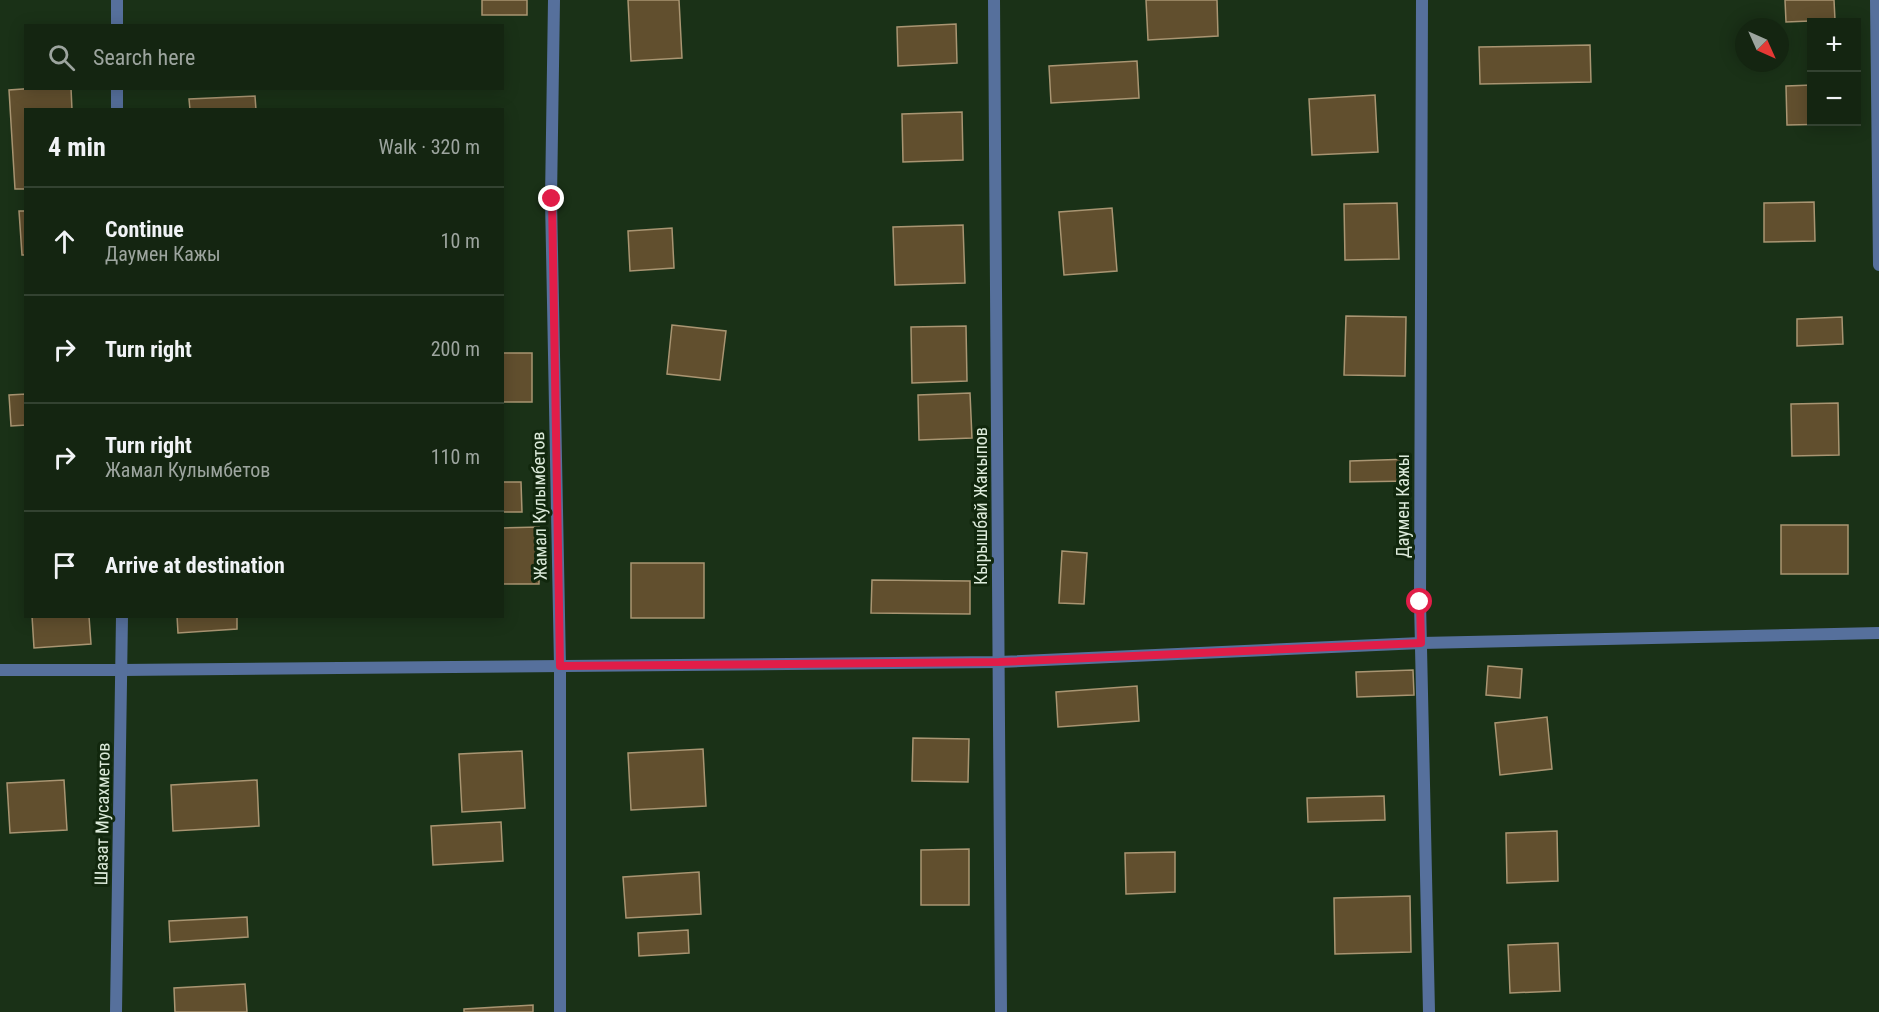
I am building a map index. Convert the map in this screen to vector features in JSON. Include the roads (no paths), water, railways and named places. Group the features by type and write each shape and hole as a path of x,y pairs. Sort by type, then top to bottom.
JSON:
{"street":[{"path":"117,0 117,24"},
{"name":"Жамал Кулымбетов","path":"554,0 552,199 560,666 560,1012"},
{"name":"Кырышбай Жакыпов","path":"994,0 1001,1012"},
{"name":"Даумен Кажы","path":"1422,0 1421,643 1429,1012"},
{"path":"1876,0 1879,266"},
{"path":"117,90 117,108"},
{"name":"Шазат Мусахметов","path":"116,1012 122,618"},
{"path":"0,670 999,662 1421,643 1879,633"}]}
